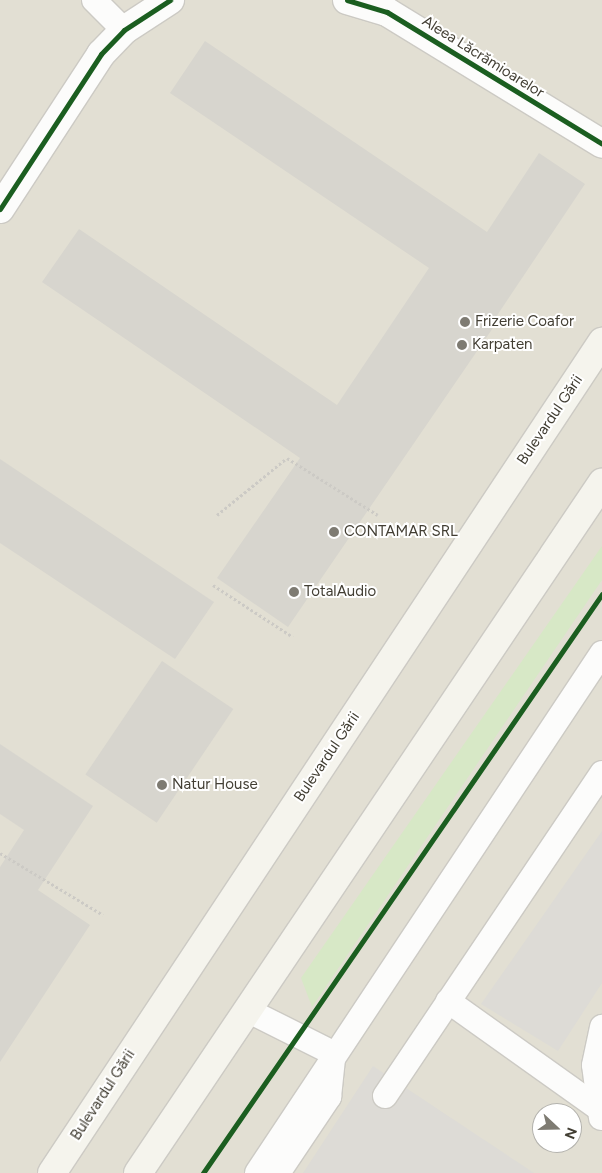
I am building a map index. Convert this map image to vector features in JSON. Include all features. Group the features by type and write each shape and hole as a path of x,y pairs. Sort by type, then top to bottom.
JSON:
{"main road":[{"name":"Bulevardul Gării","path":"52,1173 602,342"},
{"path":"138,1173 602,482"}],"street":[{"path":"0,209 60,113 124,30 170,0"},
{"name":"Aleea Lăcrămioarelor","path":"348,0 391,6 602,144"}],"lane":[{"path":"94,0 124,30"},
{"path":"257,1173 333,1053 602,653"},
{"path":"385,1096 602,772"},
{"path":"448,1001 600,1115"},
{"path":"247,1010 333,1053"},
{"path":"600,1115 594,1065 602,1027"},
{"path":"278,1173 329,1096 333,1053"}],"path":[{"path":"217,515 287,458 378,515"},
{"path":"213,585 293,637"},
{"path":"0,853 103,915"}],"shaded area":[{"path":"0,0 602,0 602,1173 0,1173"},
{"path":"602,831 602,983 558,1051 481,1004"},
{"path":"373,1066 534,1173 303,1173"}],"green space":[{"path":"602,546 602,580 312,1007 301,978"}],"building":[{"path":"205,41 487,232 539,153 585,184 494,320 497,322 288,627 217,578 300,458 42,282 79,229 337,405 429,268 170,93"},
{"path":"0,459 214,602 175,659 0,543"},
{"path":"162,661 233,709 157,823 85,775"},
{"path":"0,744 93,806 38,890 90,925 0,1062 0,867 24,830 0,814"}],"cycle path":[{"path":"0,209 101,54 124,30 170,0"},
{"path":"347,0 387,12 602,144"},
{"path":"203,1173 602,594"}],"place":[{"name":"Frizerie Coafor","path":"465,322"},
{"name":"Karpaten","path":"462,345"},
{"name":"CONTAMAR SRL","path":"334,532"},
{"name":"TotalAudio","path":"294,592"},
{"name":"Natur House","path":"162,785"}]}
